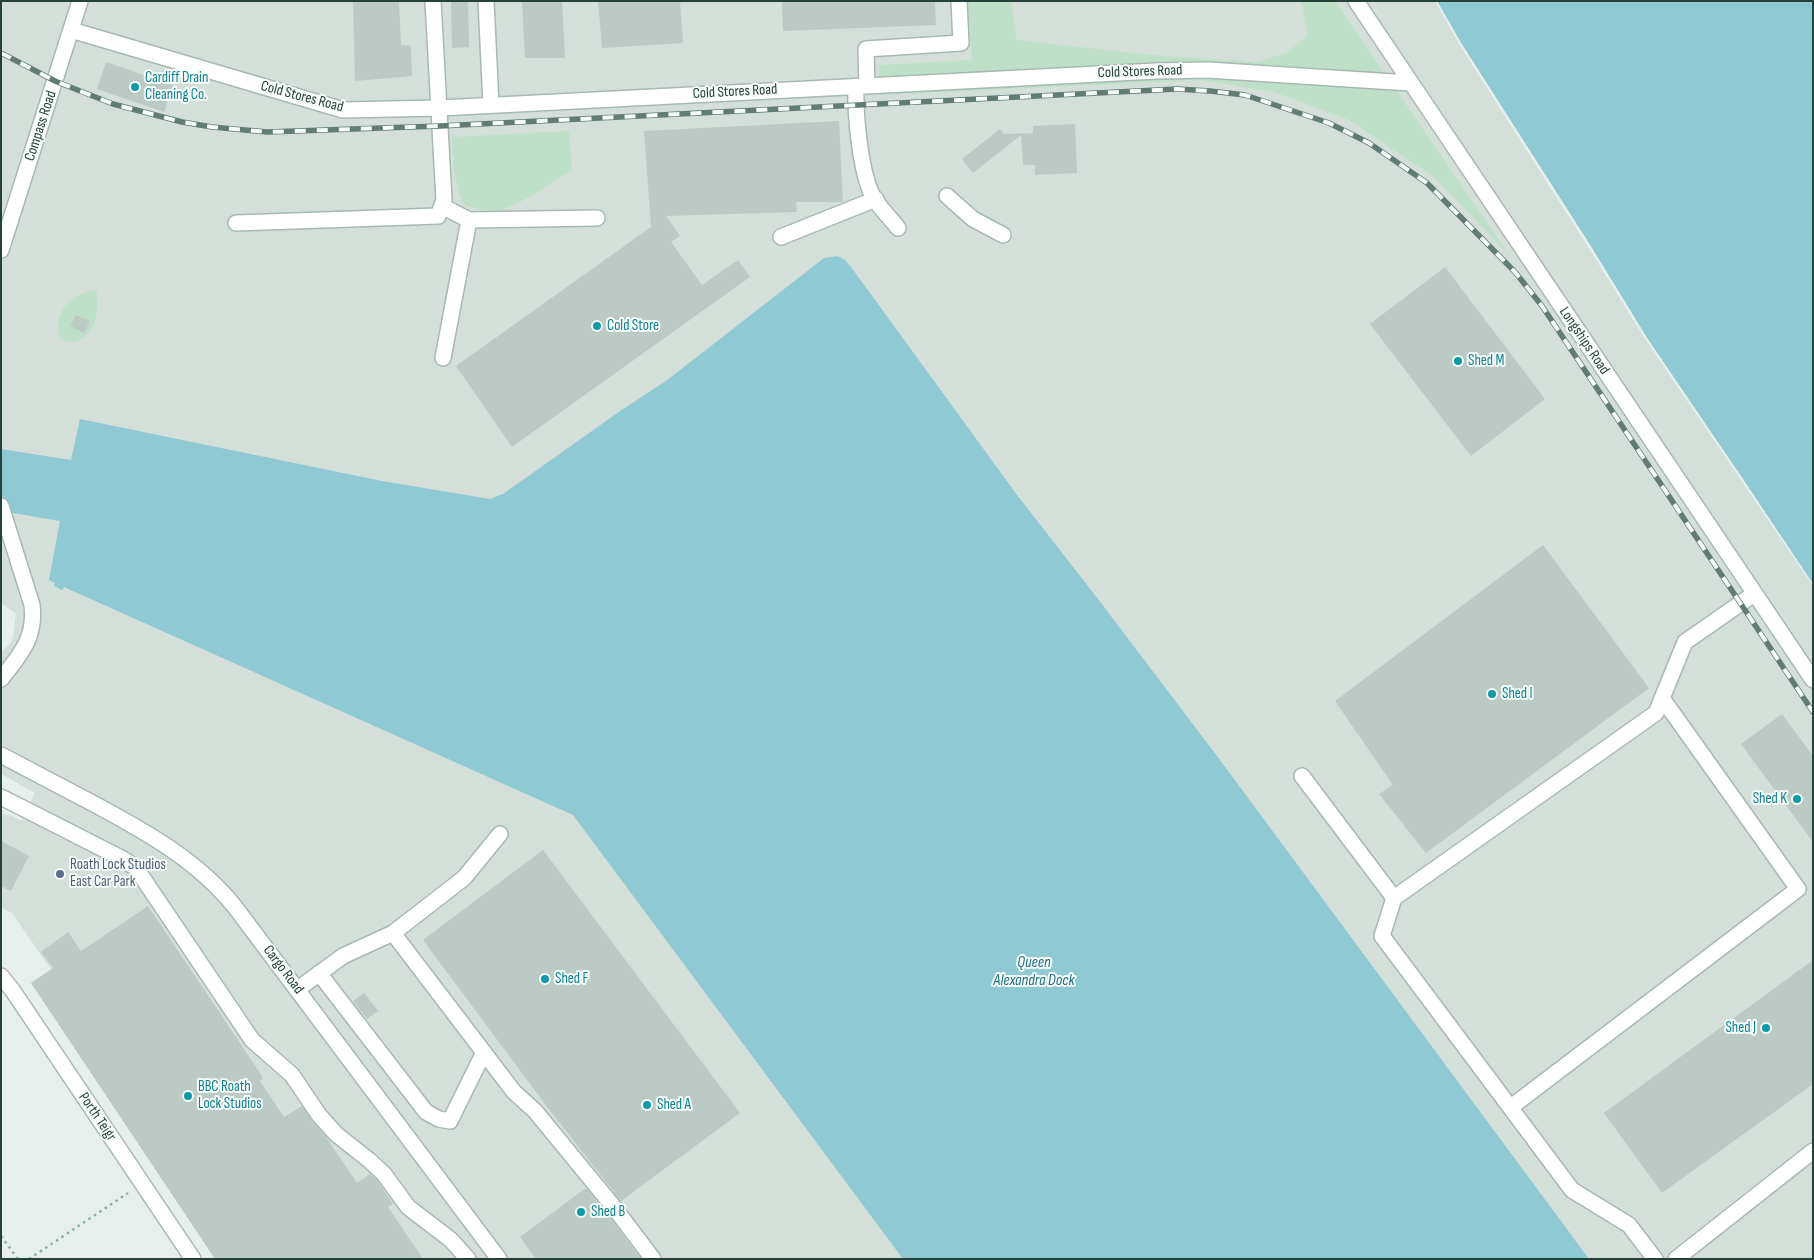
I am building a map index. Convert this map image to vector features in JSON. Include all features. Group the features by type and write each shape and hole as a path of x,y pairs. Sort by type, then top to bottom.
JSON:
{"street":[{"name":"Compass Road","path":"1,250 80,1"},
{"path":"236,223 438,216 444,200 433,1"},
{"path":"486,1 491,104"},
{"path":"898,228 870,192 863,158 855,105 861,86 866,49 961,43 959,1"},
{"name":"Longships Road","path":"1356,1 1813,680"},
{"name":"Cold Stores Road","path":"71,30 343,110 440,108 1156,71 1208,70 1410,83"},
{"path":"947,196 973,219 1003,234"},
{"path":"781,237 876,199"},
{"path":"442,206 469,220 598,218"},
{"path":"443,358 469,220"},
{"path":"1,506 32,605 33,622 26,647 1,679"},
{"path":"1656,1259 1629,1225 1572,1190 1382,936 1394,898 1656,713 1685,642 1754,594"},
{"path":"1510,1107 1798,888 1662,698"},
{"name":"Cargo Road","path":"1,755 145,832 187,860 226,895 499,1259"},
{"path":"1302,776 1394,898"},
{"path":"1,797 123,859 136,868 252,1040 292,1075 319,1115 336,1134 370,1160 384,1174 408,1207 452,1240 468,1259"},
{"path":"298,989 343,956 393,933 464,878 500,834"},
{"path":"393,933 514,1092 547,1125 613,1206 653,1259"},
{"path":"319,973 426,1112 439,1119 450,1121 484,1052"},
{"name":"Porth Teigr","path":"1,976 13,991 193,1259"},
{"path":"1676,1259 1813,1151"}],"path":[{"path":"29,1259 128,1193"},
{"path":"1,1236 18,1259"}],"shaded area":[{"path":"1,1 1437,1 1461,43 1647,338 1813,584 1813,1259 215,1259 52,971 12,913 1,907 1,814 10,815 21,821 35,793 1,774 1,652 9,645 13,638 16,614 1,603"}],"green space":[{"path":"968,1 1011,1 1017,40 1152,55 1256,62 1286,53 1308,35 1301,1 1335,1 1510,256 1435,178 1349,120 1274,92 1200,80 879,95 879,65 972,60"},
{"path":"569,131 572,170 532,195 500,210 483,210 463,204 456,179 452,137"},
{"path":"97,291 97,313 91,329 77,341 65,341 59,337 58,321 61,312 71,300 80,294"}],"water":[{"path":"1437,1 1813,1 1813,584 1647,338 1461,43"},
{"name":"Queen Alexandra Dock","path":"838,256 851,267 1017,495 1220,760 1589,1259 903,1259 573,815 64,587 62,590 54,586 55,583 49,580 60,521 1,511 1,449 71,460 80,419 382,481 490,499 503,494 666,381 824,258"}],"pier":[{"path":"1435,1 1437,1 1461,43 1647,338 1813,586 1645,339 1459,44"}],"building":[{"path":"353,1 399,1 401,45 411,46 412,76 355,81"},
{"path":"451,1 468,1 469,47 452,48"},
{"path":"522,1 562,1 565,58 525,58"},
{"path":"598,1 680,1 683,43 602,48"},
{"path":"782,1 935,1 936,25 783,31"},
{"name":"Cardiff Drain Cleaning Co.","path":"106,62 173,85 164,112 97,89"},
{"name":"Cold Store","path":"839,121 843,202 796,202 797,212 666,216 680,236 671,242 702,285 738,260 750,277 512,447 456,366 651,227 644,131"},
{"path":"1075,124 1077,173 1035,175 1035,165 1023,165 1021,135 973,173 962,159 1000,129 1004,134 1033,133 1033,126"},
{"name":"Shed M","path":"1445,267 1545,399 1471,456 1370,324"},
{"path":"76,315 90,321 84,333 70,326"},
{"name":"Shed I","path":"1543,545 1649,688 1426,853 1379,794 1393,785 1335,701"},
{"name":"Shed K","path":"1782,714 1813,756 1813,842 1741,744"},
{"path":"1,841 29,856 11,891 1,886"},
{"name":"Shed F","path":"543,850 740,1113 621,1201 545,1104 423,940"},
{"name":"BBC Roath Lock Studios","path":"148,906 260,1073 263,1078 260,1081 284,1117 302,1106 326,1137 357,1183 370,1174 377,1180 393,1204 388,1207 423,1259 215,1259 31,983 53,968 41,952 68,932 81,951"},
{"name":"Shed J","path":"1813,960 1813,1084 1662,1193 1604,1113"},
{"path":"364,993 378,1011 367,1019 353,1001"},
{"name":"Shed B","path":"586,1188 641,1259 536,1259 520,1237"}],"railway":[{"path":"1,53 55,81 113,104 182,122 267,132 440,126 1177,89 1245,95 1329,123 1369,143 1427,183 1515,272 1542,306 1813,712"}],"place":[{"name":"Cardiff Drain Cleaning Co.","path":"135,87"},
{"name":"Cold Store","path":"597,326"},
{"name":"Shed M","path":"1458,361"},
{"name":"Shed I","path":"1492,694"},
{"name":"Shed K","path":"1797,799"},
{"name":"Roath Lock Studios East Car Park","path":"60,874"},
{"name":"Shed F","path":"545,979"},
{"name":"Shed J","path":"1766,1028"},
{"name":"BBC Roath Lock Studios","path":"188,1096"},
{"name":"Shed A","path":"647,1105"},
{"name":"Shed B","path":"581,1212"}]}
